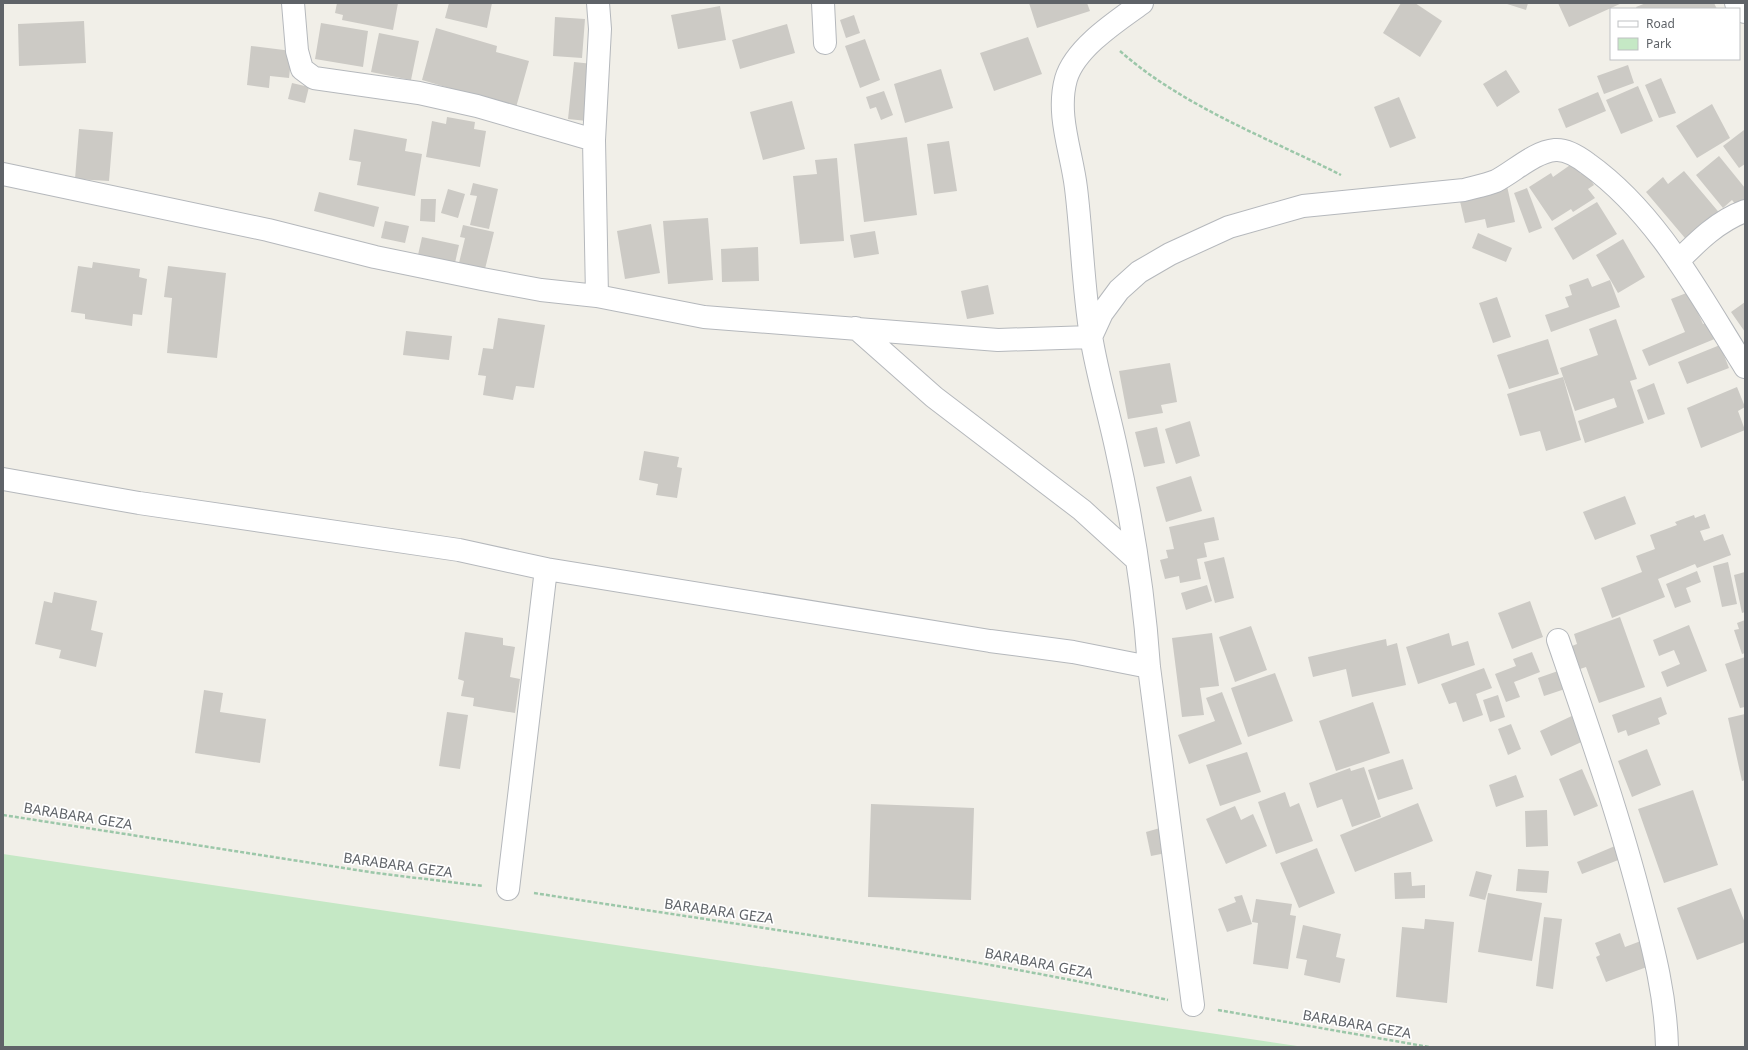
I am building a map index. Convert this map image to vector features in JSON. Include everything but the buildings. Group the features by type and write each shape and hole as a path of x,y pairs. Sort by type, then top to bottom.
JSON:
{"street":[{"path":"293,3 297,51 302,69 314,78 419,93 477,106 594,140"},
{"path":"597,296 594,140 600,37 598,3"},
{"path":"823,3 825,44"},
{"path":"1142,3 1101,35 1077,57 1066,79 1063,105 1067,142 1075,180 1091,337 1118,455 1146,620 1148,667 1193,1005"},
{"path":"1736,3 1745,12"},
{"path":"1091,337 1102,313 1119,290 1139,272 1170,254 1229,227 1303,206 1464,190 1494,182 1540,154 1557,150 1566,151 1579,158 1611,182 1634,205 1678,261 1745,367"},
{"path":"3,174 268,230 398,262 541,290 597,296 704,317 998,340 1091,337"},
{"path":"1678,261 1720,223 1745,211"},
{"path":"856,328 934,397 1082,510 1137,560"},
{"path":"3,480 139,503 459,550 546,569 990,641 1073,652 1148,667"},
{"path":"508,889 546,569"},
{"path":"1558,640 1603,772 1634,873 1655,954 1664,1000 1667,1047"}],"path":[{"path":"1101,35 1130,60 1161,83 1212,112 1346,178"},
{"name":"BARABARA GEZA","path":"3,814 376,873 508,889 963,959 1077,980 1193,1005 1429,1047"}],"green space":[{"path":"3,854 1304,1047 3,1047"}]}
